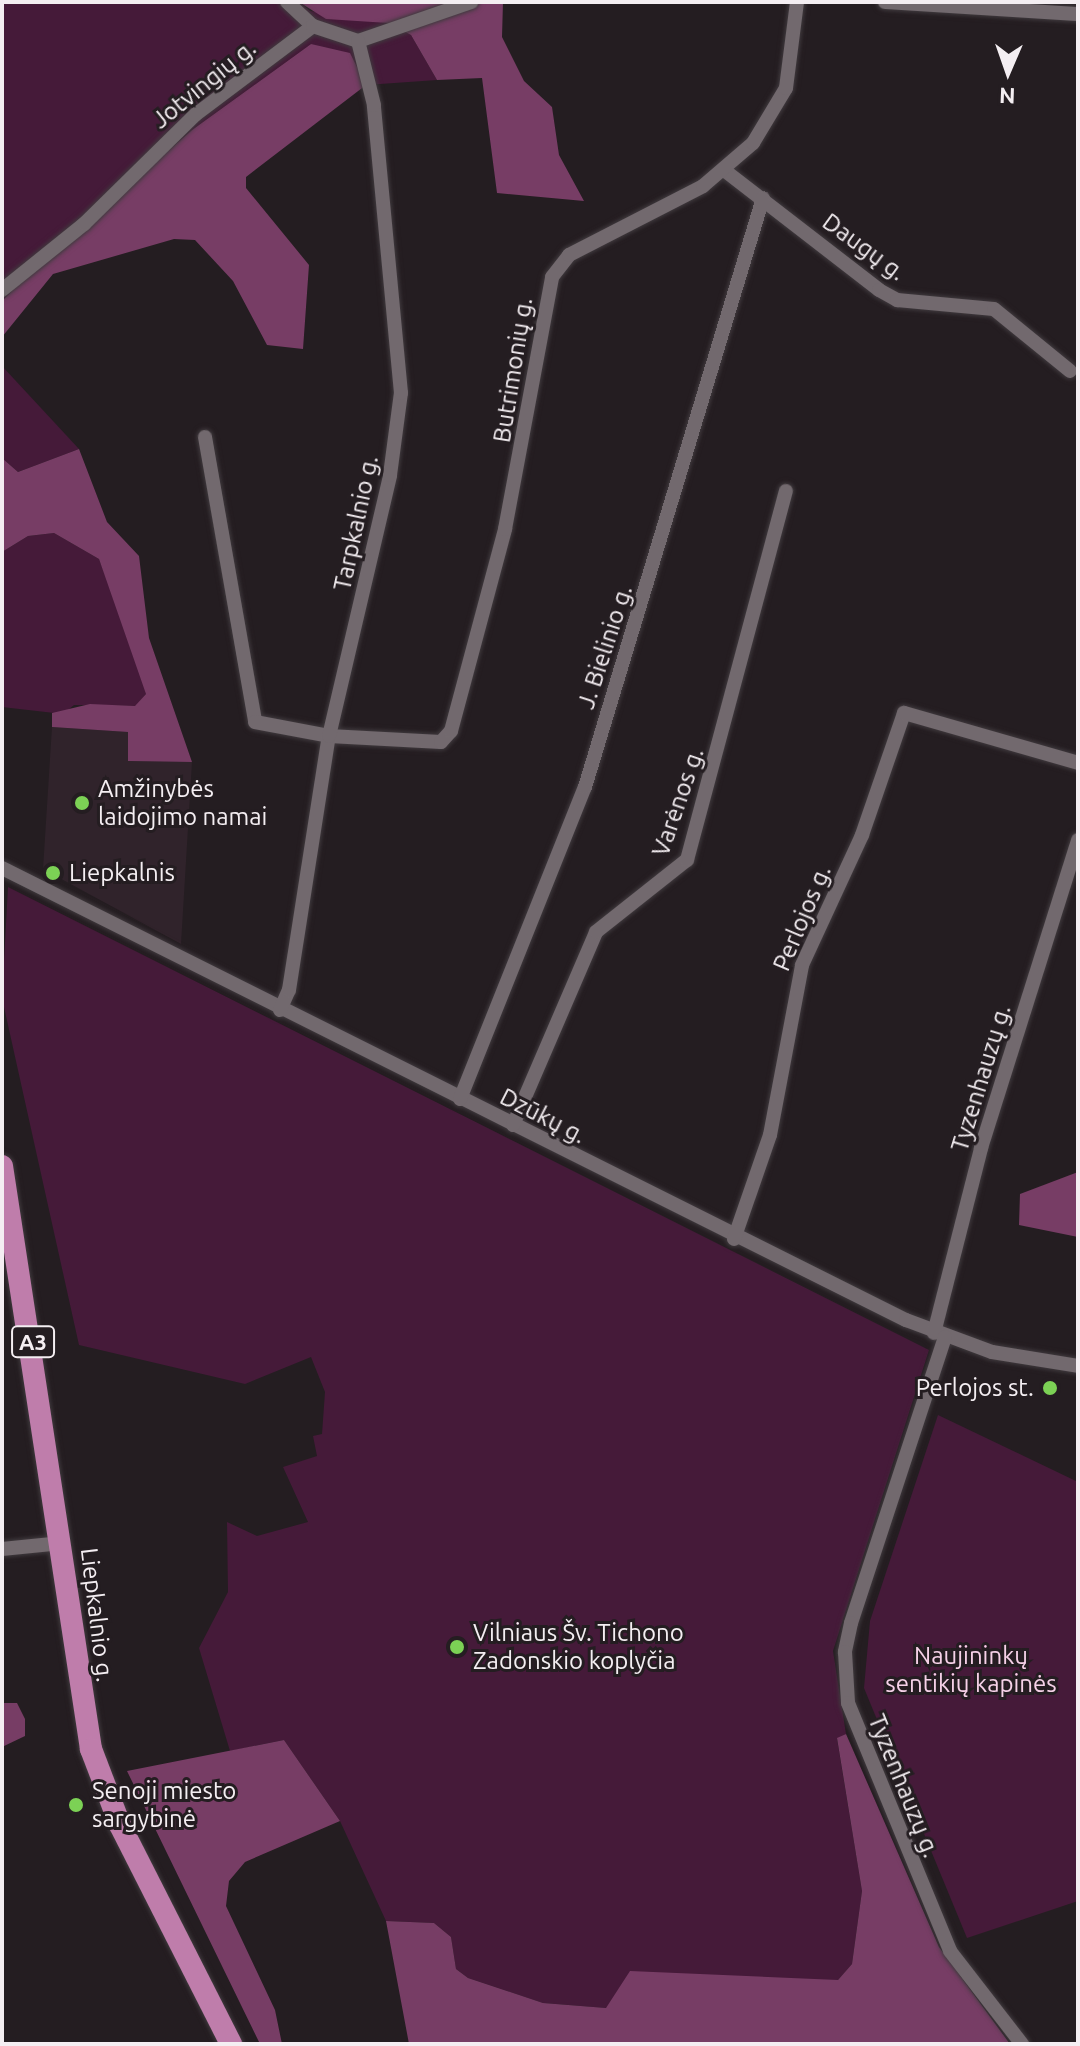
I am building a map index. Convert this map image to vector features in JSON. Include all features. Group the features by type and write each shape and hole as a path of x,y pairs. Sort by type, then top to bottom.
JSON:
{"main road":[{"name":"Liepkalnio g.","path":"2,1166 62,1543 91,1749 120,1825 231,2044"}],"street":[{"path":"287,2 313,26 358,41 471,2"},
{"name":"Butrimonių g.","path":"329,736 441,742 451,731 520,464 552,277 569,255 724,170 774,116 786,88 797,2"},
{"path":"885,2 1078,14"},
{"name":"Jotvingių g.","path":"2,290 84,224 195,115 313,26"},
{"name":"Tarpkalnio g.","path":"280,1010 289,990 329,736 390,475 401,393 374,105 358,41"},
{"name":"Daugų g.","path":"724,170 879,290 897,300 994,309 1070,371"},
{"name":"J. Bielinio g.","path":"460,1099 585,787 763,198"},
{"path":"205,437 253,717 263,728 329,736"},
{"name":"Varėnos g.","path":"513,1125 596,932 687,860 786,491"},
{"name":"Perlojos g.","path":"734,1239 770,1135 802,965 862,835 904,713 1078,763"},
{"name":"Tyzenhauzų g.","path":"1022,2044 950,1951 848,1703 851,1623 940,1335 981,1148 1078,840"},
{"name":"Dzūkų g.","path":"2,868 734,1239 940,1335 1078,1366"},
{"path":"2,1549 62,1543"}],"shaded area":[{"path":"299,2 503,2 502,37 524,81 552,107 559,155 584,201 497,193 482,78 437,80 411,35 388,23 326,19"},
{"path":"311,44 350,53 366,85 246,177 246,188 309,265 303,349 267,345 233,281 195,240 174,239 53,274 2,337 2,301 30,273 192,130"},
{"path":"79,449 107,522 139,556 149,638 192,762 128,761 128,732 52,727 52,713 90,704 135,706 146,694 99,559 54,533 28,536 2,552 2,458 18,472"},
{"path":"52,727 129,732 128,761 192,762 181,944 43,869"},
{"path":"1078,1172 1078,1237 1019,1225 1020,1194"},
{"path":"2,1703 17,1703 25,1719 25,1736 2,1747"},
{"path":"846,1734 939,1947 1010,2044 409,2044 386,1921 434,1923 451,1937 456,1969 468,1978 543,2003 606,2008 630,1971 838,1980 852,1964 862,1891 837,1738"},
{"path":"284,1740 340,1821 245,1862 229,1881 226,1906 275,2010 282,2044 260,2044 127,1771"}],"green space":[{"path":"2,2 299,2 310,11 388,23 411,35 437,80 366,85 311,44 192,130 2,301"},
{"path":"2,366 79,449 18,472 2,458"},
{"path":"54,533 99,559 145,678 146,694 136,706 74,705 63,714 2,707 2,552 28,536"},
{"path":"8,887 929,1350 833,1651 846,1734 837,1739 862,1891 852,1964 838,1980 606,2008 543,2003 468,1978 456,1969 451,1937 434,1923 386,1921 340,1821 284,1740 230,1751 199,1648 228,1592 227,1522 257,1536 308,1522 283,1467 317,1456 313,1436 322,1434 325,1392 311,1357 245,1384 79,1345 2,998"},
{"name":"Naujininkų sentikių kapinės","path":"938,1415 1078,1482 1078,1901 967,1938 864,1688 870,1621"}],"place":[{"name":"Amžinybės laidojimo namai","path":"82,803"},
{"name":"Liepkalnis","path":"53,873"},
{"name":"Perlojos st.","path":"1050,1388"},
{"name":"Vilniaus Šv. Tichono Zadonskio koplyčia","path":"457,1647"},
{"name":"Senoji miesto sargybinė","path":"76,1805"}]}
